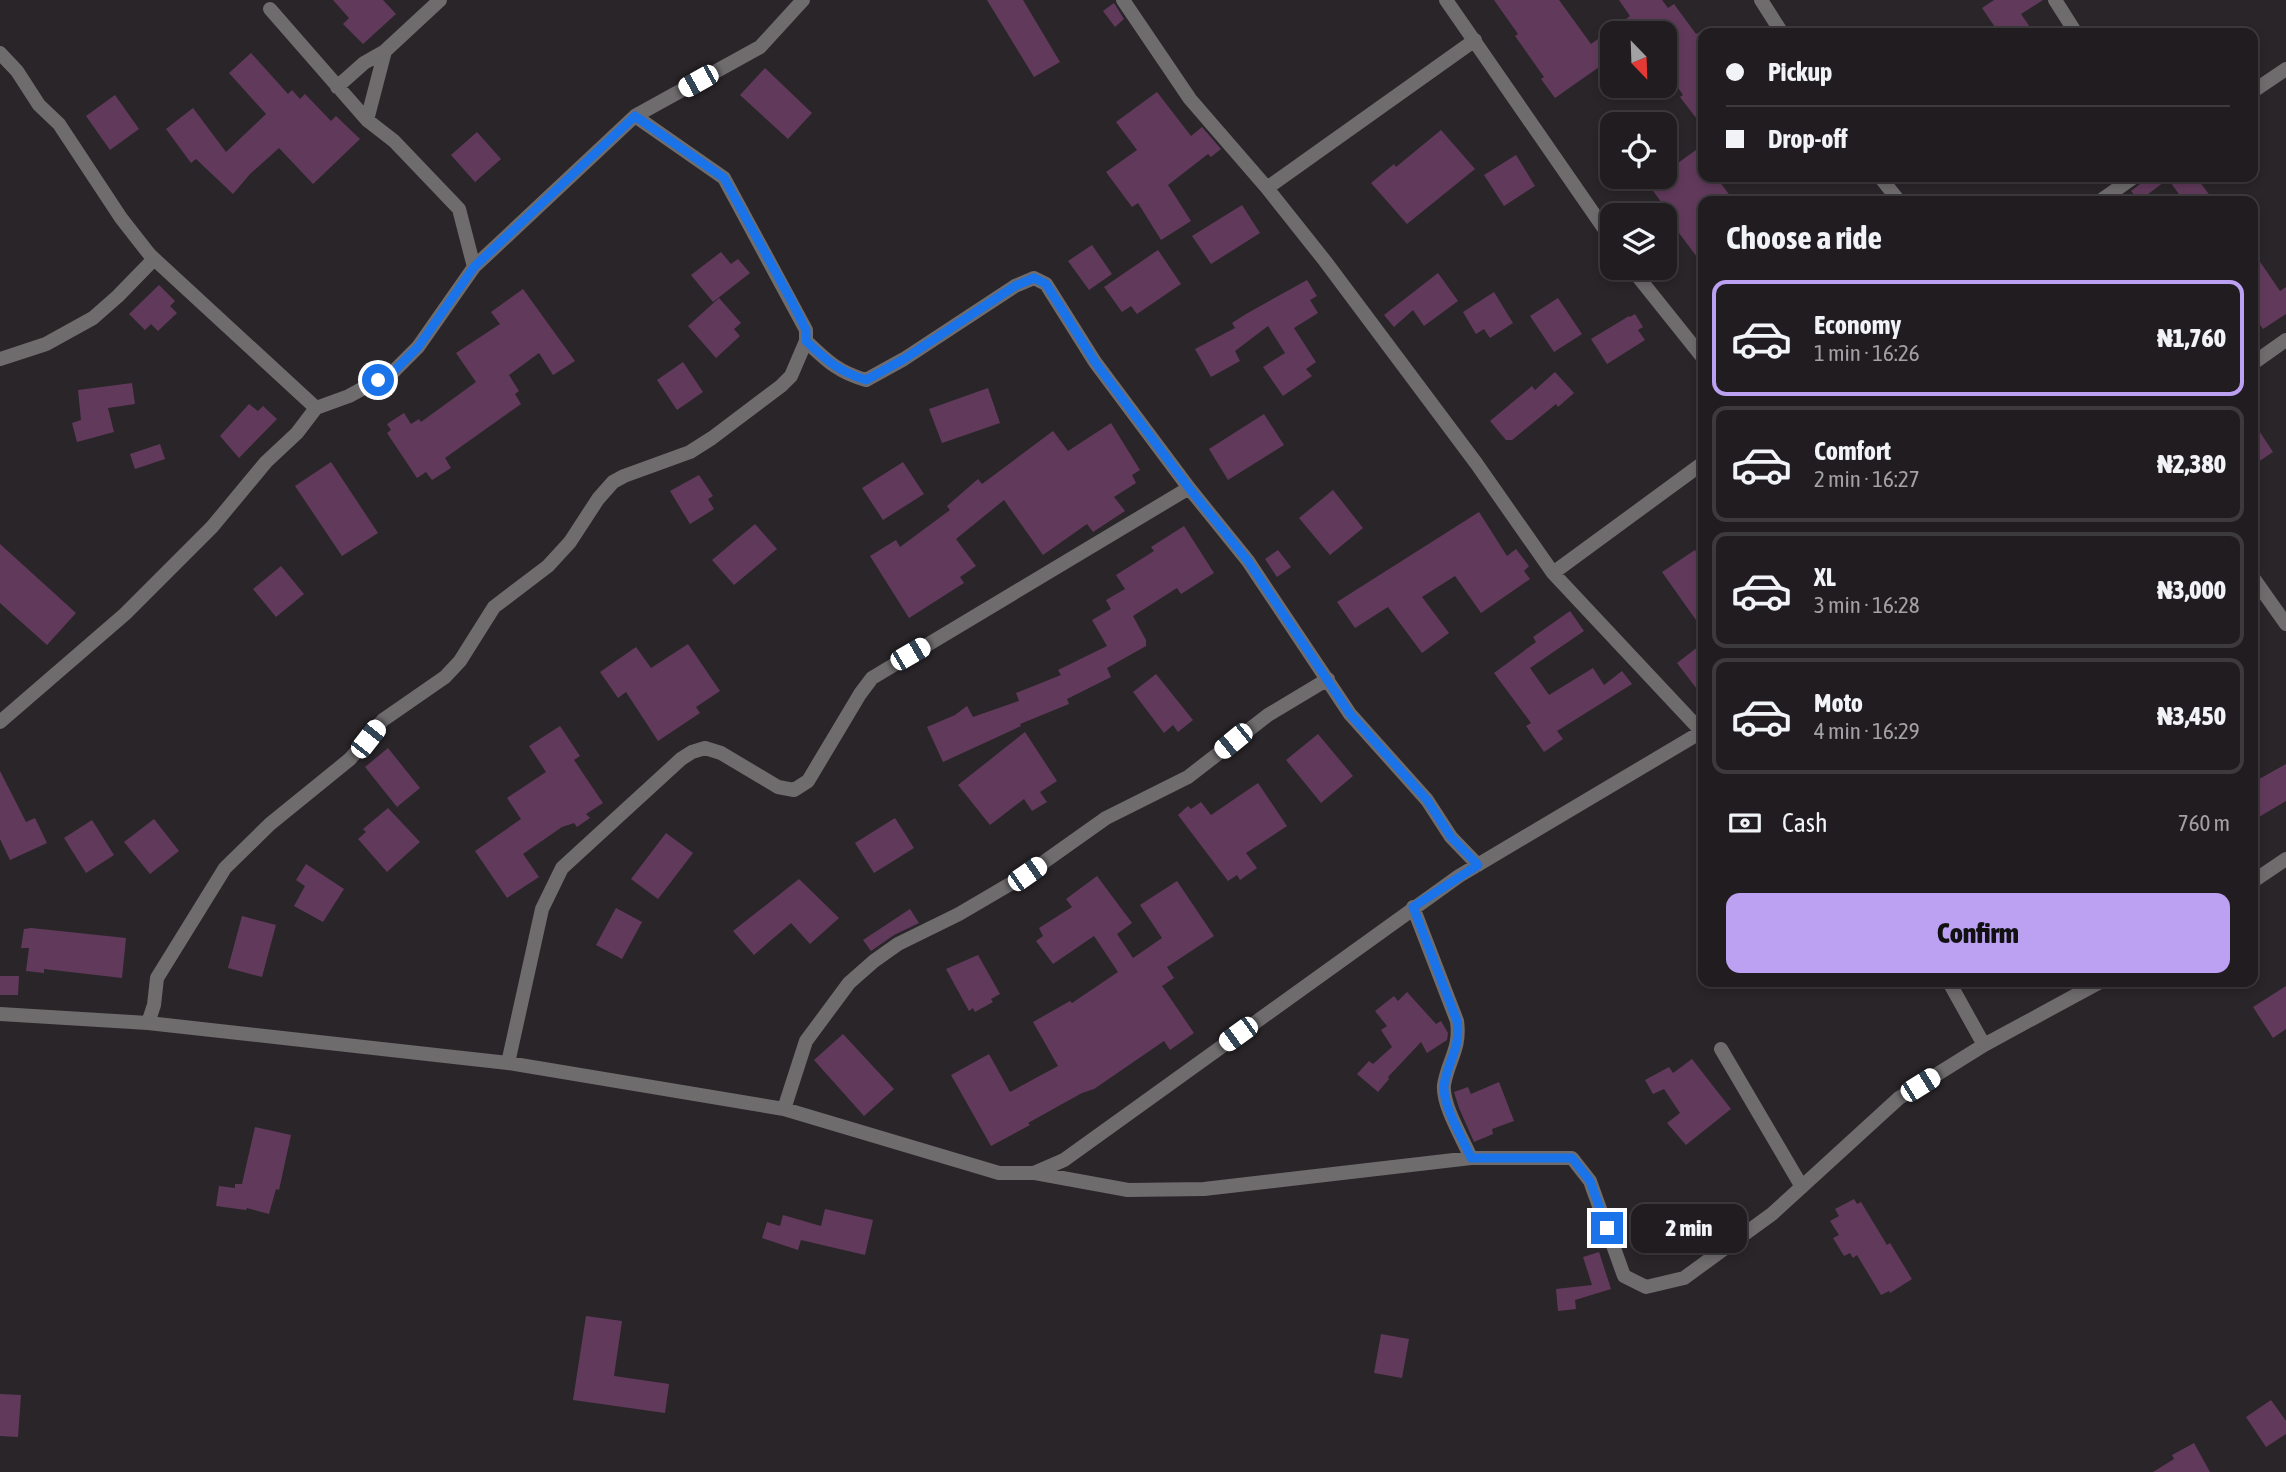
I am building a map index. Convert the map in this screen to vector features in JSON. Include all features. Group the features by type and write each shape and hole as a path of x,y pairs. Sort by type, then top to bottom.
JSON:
{"street":[{"path":"337,87 365,63 385,51 440,0"},
{"path":"0,722 125,614 212,527 266,462 298,433 316,408 349,396 393,372 418,347 474,267 635,116 760,47 803,0"},
{"path":"1123,0 1190,99 1267,188 1476,463 1553,573 1698,728"},
{"path":"1446,0 1600,222"},
{"path":"1761,0 1779,28"},
{"path":"2055,0 2073,28"},
{"path":"270,9 367,120 394,141 459,209 474,267"},
{"path":"1267,188 1475,40"},
{"path":"367,120 385,51"},
{"path":"0,53 13,65 39,105 59,124 121,218 154,259 316,408"},
{"path":"2258,88 2286,69"},
{"path":"148,1023 154,1004 157,978 225,868 270,824 350,759 383,720 445,677 460,661 494,607 548,566 570,542 598,499 613,482 690,452 791,376 806,341 806,330 724,178 635,116"},
{"path":"1884,182 1895,196"},
{"path":"2107,196 2127,182"},
{"path":"0,359 46,344 93,318 154,259"},
{"path":"806,341 831,365 849,375 866,380 904,359 1015,286 1034,278 1046,284 1095,362 1189,488 1248,561 1350,714 1427,800 1451,837 1478,865"},
{"path":"1641,280 1698,352"},
{"path":"2258,360 2286,340"},
{"path":"1553,573 1698,467"},
{"path":"508,1063 542,909 562,869 681,759 705,748 721,753 778,787 794,790 808,781 872,678 1189,488"},
{"path":"2258,584 2286,624"},
{"path":"784,1108 806,1041 849,983 874,961 898,944 959,914 1027,874 1106,818 1188,777 1268,715 1328,679"},
{"path":"1034,1173 1064,1160 1413,907 1478,865 1698,734"},
{"path":"2258,878 2286,859"},
{"path":"1413,907 1457,1021 1459,1037 1444,1087 1447,1104 1471,1158"},
{"path":"1952,987 1984,1045"},
{"path":"0,1014 148,1023 508,1063 784,1108 999,1173 1034,1173 1128,1190 1204,1188 1471,1158 1572,1158 1590,1181 1624,1276 1646,1287 1684,1278 1772,1214 1899,1098 1984,1045 2091,987"},
{"path":"1721,1049 1802,1187"}],"building":[{"path":"333,0 383,0 396,14 363,44 343,24 349,18"},
{"path":"987,0 1023,0 1060,62 1034,77"},
{"path":"1494,0 1559,0 1591,44 1600,38 1600,66 1555,98 1541,79 1544,77 1515,36 1518,34"},
{"path":"1619,0 1662,0 1668,8 1674,4 1696,34 1698,33 1698,120 1680,97 1683,95 1677,86 1677,21 1623,21 1630,16"},
{"path":"1994,0 2043,0 2021,14 2031,28 1996,28 1982,8"},
{"path":"1114,3 1124,19 1115,27 1103,11"},
{"path":"251,53 288,94 292,90 300,99 305,94 331,121 336,116 360,139 313,184 279,148 250,174 233,194 196,159 191,163 166,129 193,108 226,152 266,114 229,73"},
{"path":"765,68 812,113 788,139 740,95"},
{"path":"1157,92 1191,136 1202,127 1221,149 1211,157 1208,154 1168,185 1191,221 1161,240 1138,203 1132,207 1106,172 1137,150 1116,122"},
{"path":"115,95 139,129 110,150 86,116"},
{"path":"1441,130 1475,169 1407,224 1371,183 1394,164 1396,167"},
{"path":"477,132 501,159 475,182 451,155"},
{"path":"1696,150 1698,182 1720,182 1730,196 1698,196 1698,258 1677,230 1677,203 1662,203 1652,189 1677,189 1677,164"},
{"path":"1516,155 1535,186 1504,206 1484,175"},
{"path":"2164,182 2146,196 2135,196 2131,191 2140,184"},
{"path":"2170,182 2200,182 2210,196 2180,196"},
{"path":"1242,205 1260,233 1211,264 1192,236"},
{"path":"1092,245 1112,274 1089,290 1068,261"},
{"path":"1158,250 1181,284 1137,314 1131,306 1122,312 1104,287"},
{"path":"721,252 731,264 738,259 750,273 713,302 691,275"},
{"path":"2258,259 2280,291 2286,287 2286,314 2263,329 2258,322"},
{"path":"1438,273 1458,301 1424,326 1413,310 1394,327 1384,315"},
{"path":"1307,280 1317,296 1310,300 1318,313 1294,328 1316,362 1306,369 1312,376 1283,396 1263,367 1285,353 1268,326 1235,351 1240,361 1211,377 1195,349 1235,328 1232,323"},
{"path":"159,285 175,301 170,306 177,313 158,331 151,324 145,330 129,314"},
{"path":"523,289 575,361 553,375 539,353 509,375 519,391 515,394 521,404 445,458 451,468 432,480 426,472 417,478 387,433 391,430 387,424 404,413 411,424 419,419 421,422 476,382 456,353 500,324 491,312"},
{"path":"1494,292 1513,323 1490,338 1484,329 1476,334 1463,312"},
{"path":"719,298 741,323 734,329 740,336 716,358 688,326"},
{"path":"1558,298 1582,334 1554,352 1530,316"},
{"path":"1635,314 1643,327 1638,330 1645,340 1607,364 1591,339"},
{"path":"683,362 703,392 677,410 657,380"},
{"path":"1555,372 1574,393 1558,407 1556,404 1512,440 1506,440 1490,421 1532,386 1535,390"},
{"path":"132,383 135,404 108,408 114,432 77,442 72,423 81,420 78,390"},
{"path":"988,388 1000,423 942,443 929,409"},
{"path":"249,404 258,411 263,406 277,419 239,458 220,436"},
{"path":"1264,414 1284,445 1228,480 1209,449"},
{"path":"1111,423 1140,470 1132,475 1136,483 1114,497 1125,511 1093,532 1087,524 1043,555 1004,500 956,539 976,566 960,577 964,583 909,618 870,556 896,540 900,547 950,510 947,506 978,479 982,484 1053,431 1068,451"},
{"path":"2258,429 2273,452 2258,462"},
{"path":"160,444 165,459 135,469 130,454"},
{"path":"331,462 378,533 342,556 295,486"},
{"path":"903,462 924,494 883,520 862,488"},
{"path":"699,475 713,496 708,499 714,509 690,524 670,491"},
{"path":"1333,490 1363,528 1330,555 1299,518"},
{"path":"1479,512 1507,556 1516,549 1529,566 1524,571 1530,579 1481,613 1455,576 1422,597 1449,633 1422,653 1388,607 1355,628 1337,602"},
{"path":"755,524 777,549 734,585 712,560"},
{"path":"1184,526 1214,573 1181,594 1177,588 1133,616 1146,640 1146,646 1107,668 1111,677 1067,699 1069,704 1020,724 1021,726 943,762 927,727 955,715 967,706 973,717 1019,701 1016,693 1061,675 1058,670 1107,646 1092,620 1111,609 1106,600 1125,589 1116,575 1154,551 1151,547"},
{"path":"0,544 76,613 47,645 0,603"},
{"path":"1278,550 1291,567 1277,577 1265,559"},
{"path":"1695,550 1698,554 1698,623 1662,572"},
{"path":"281,566 304,594 276,617 253,589"},
{"path":"1570,611 1584,631 1530,668 1549,695 1593,668 1604,685 1622,671 1632,684 1557,731 1563,739 1544,752 1526,726 1531,723 1494,673 1536,642 1533,637"},
{"path":"688,644 720,691 696,707 700,713 658,741 626,692 618,698 600,672 636,647 651,668"},
{"path":"1698,647 1698,690 1677,663"},
{"path":"1156,674 1193,720 1178,732 1173,725 1164,733 1133,692"},
{"path":"560,726 580,756 574,760 603,803 586,814 590,818 577,827 574,823 562,827 523,854 539,877 507,898 475,851 521,819 507,798 546,772 529,746"},
{"path":"1025,732 1057,781 1040,792 1047,802 1032,811 1024,799 990,825 958,785"},
{"path":"1318,734 1353,776 1321,803 1286,760"},
{"path":"388,748 420,788 397,807 365,767"},
{"path":"2286,764 2286,801 2258,817 2258,780"},
{"path":"0,771 26,822 35,818 47,843 10,860 0,839"},
{"path":"1258,783 1287,826 1246,853 1257,868 1240,880 1237,875 1228,881 1178,815 1188,806 1191,809 1201,802 1211,815"},
{"path":"388,808 420,842 387,872 358,839 366,832 363,829"},
{"path":"895,818 914,848 874,873 855,843"},
{"path":"154,819 179,851 150,874 124,842"},
{"path":"92,820 114,855 86,873 64,838"},
{"path":"666,833 693,853 658,899 631,879"},
{"path":"306,864 344,889 323,922 294,906 305,886 296,880"},
{"path":"1097,876 1132,923 1117,934 1133,958 1162,938 1140,905 1177,881 1214,936 1167,967 1174,978 1162,986 1194,1033 1170,1050 1164,1041 1094,1089 1082,1093 991,1146 951,1075 989,1054 1010,1092 1058,1066 1033,1022 1070,1001 1072,1003 1118,972 1094,936 1053,964 1036,941 1043,936 1039,928 1072,907 1066,899"},
{"path":"799,879 839,918 810,944 791,923 754,955 733,931"},
{"path":"616,908 642,922 622,959 596,945"},
{"path":"910,909 919,923 894,935 871,951 863,940"},
{"path":"242,916 276,925 262,977 228,968"},
{"path":"24,929 126,938 122,978 44,969 44,973 26,971 29,948 21,948"},
{"path":"978,955 1000,994 991,999 993,1002 975,1012 973,1008 969,1011 946,969"},
{"path":"0,976 19,976 18,995 0,995"},
{"path":"2286,986 2286,1029 2273,1038 2253,1007"},
{"path":"1407,992 1436,1024 1441,1021 1448,1033 1447,1040 1427,1053 1421,1042 1388,1077 1378,1092 1357,1074 1369,1061 1373,1064 1392,1047 1381,1030 1387,1026 1375,1011 1394,996 1398,1001"},
{"path":"843,1034 894,1089 864,1116 814,1060"},
{"path":"1692,1059 1731,1109 1686,1145 1667,1123 1680,1113 1664,1089 1653,1094 1645,1080 1669,1067 1673,1073"},
{"path":"1499,1082 1514,1121 1492,1129 1493,1134 1474,1142 1454,1092 1468,1087 1471,1094"},
{"path":"255,1127 291,1135 279,1190 276,1189 269,1214 247,1208 216,1206 219,1186 235,1188 235,1184 242,1184"},
{"path":"1854,1199 1857,1204 1861,1202 1912,1279 1890,1293 1889,1291 1881,1295 1857,1255 1853,1258 1850,1253 1844,1256 1833,1238 1839,1235 1830,1221 1839,1216 1835,1209"},
{"path":"825,1209 873,1220 865,1255 801,1240 798,1250 762,1238 767,1222 780,1226 783,1215 821,1226"},
{"path":"1599,1252 1611,1289 1575,1300 1576,1309 1558,1311 1556,1289 1592,1285 1583,1257"},
{"path":"586,1316 622,1321 614,1376 669,1384 665,1413 573,1400"},
{"path":"1381,1334 1409,1339 1402,1378 1374,1373"},
{"path":"0,1394 21,1395 18,1437 0,1436"},
{"path":"2271,1400 2286,1421 2286,1434 2266,1447 2246,1417"},
{"path":"2194,1443 2210,1472 2153,1472 2174,1459 2172,1455"}],"route":[{"path":"378,380 393,372 418,347 474,267 635,116 724,178 792,302 806,330 806,341 831,365 849,375 866,380 904,359 1015,286 1034,278 1046,284 1095,362 1189,488 1248,561 1350,714 1427,800 1451,837 1478,865 1413,907 1457,1021 1459,1037 1444,1087 1447,1104 1471,1158 1572,1158 1590,1181 1607,1228"}]}
